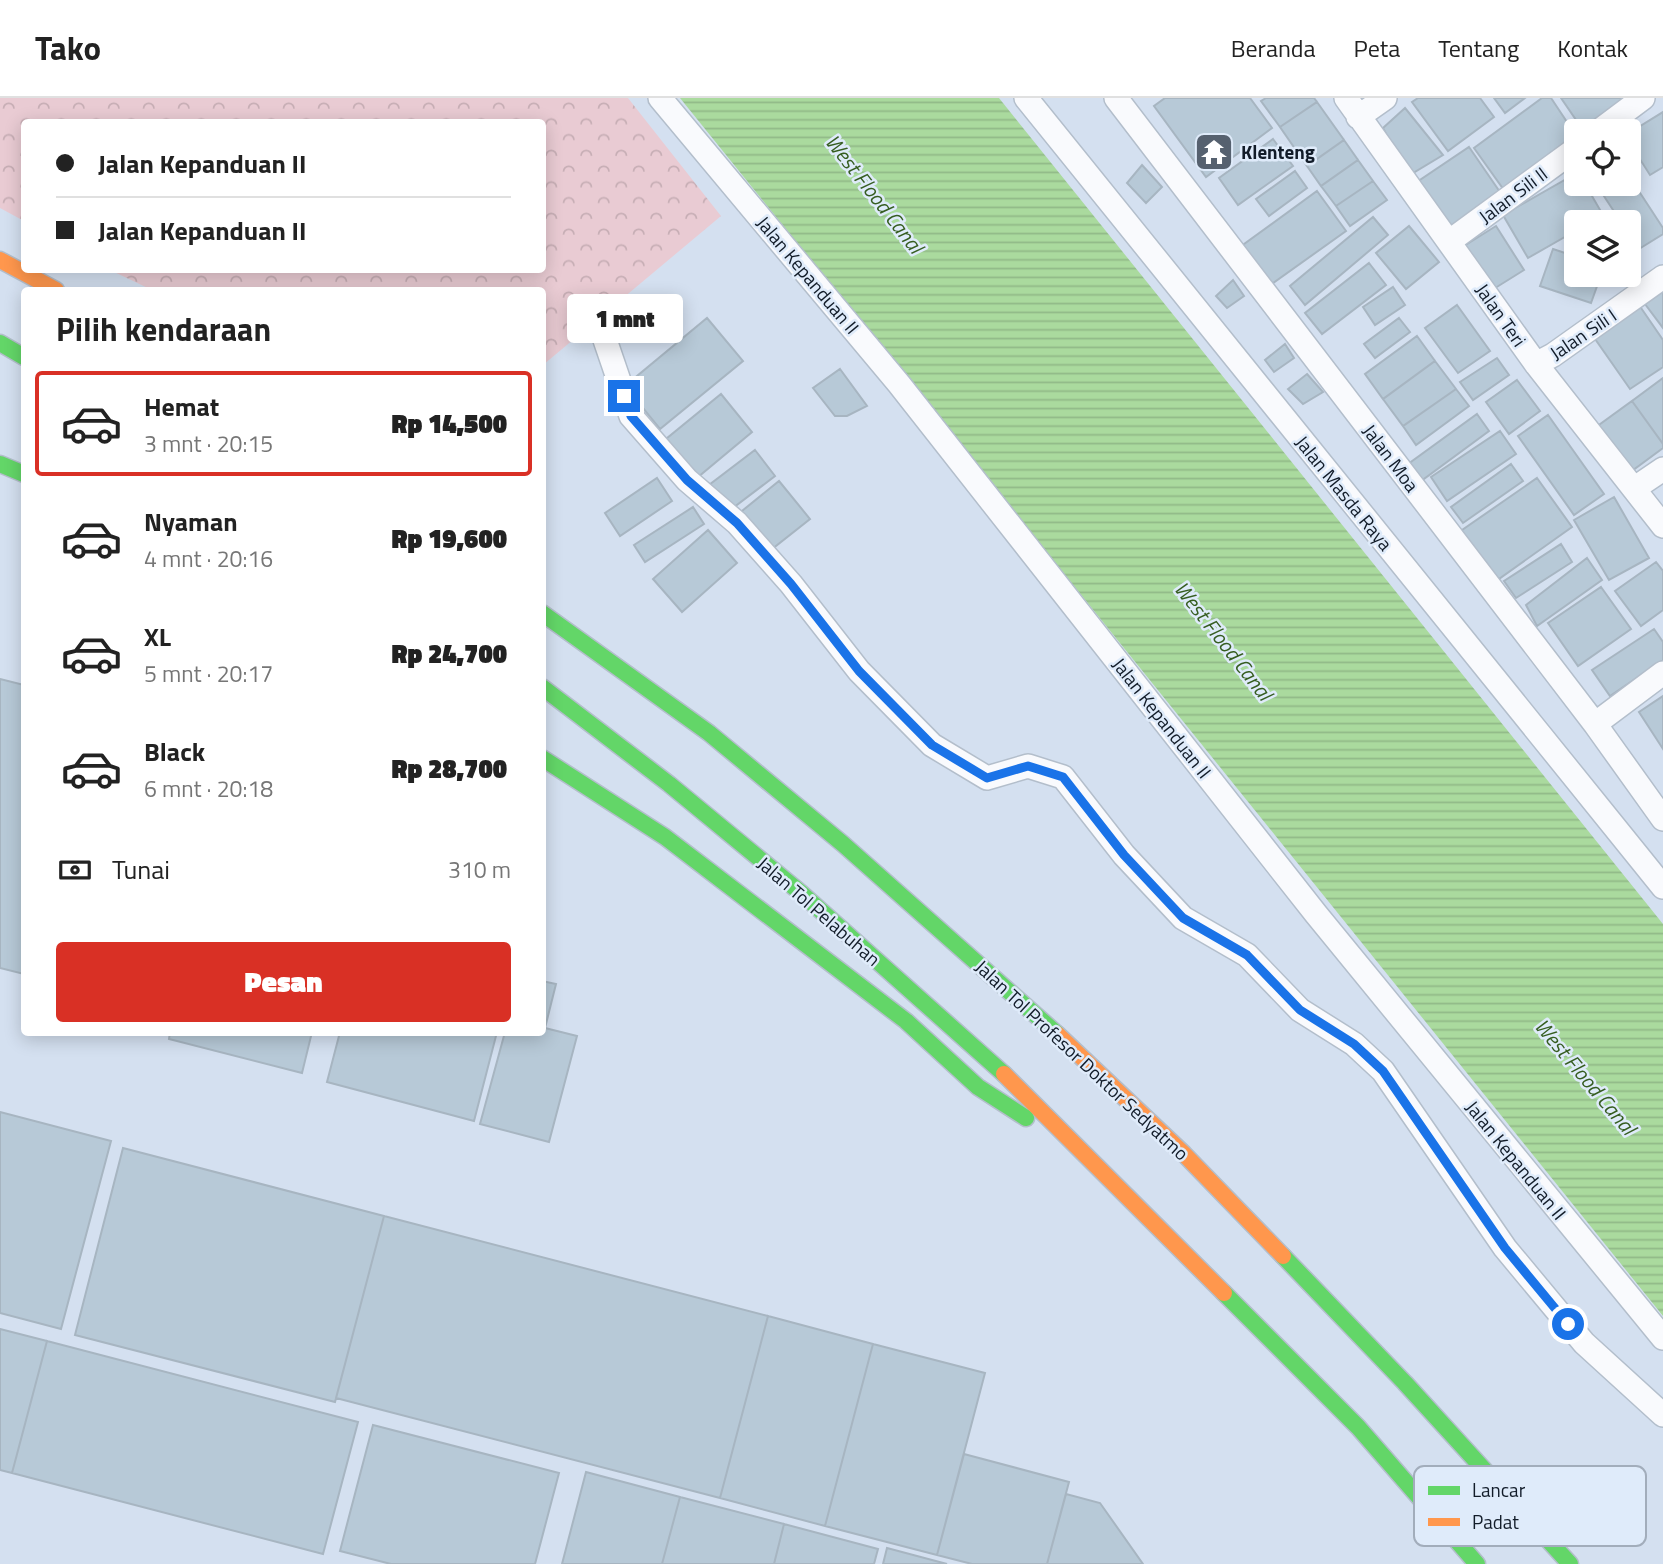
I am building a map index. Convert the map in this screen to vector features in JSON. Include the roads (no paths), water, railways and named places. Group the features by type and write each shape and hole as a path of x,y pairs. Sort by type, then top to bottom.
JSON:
{"highway":[{"path":"0,260 21,271"},
{"path":"24,273 50,287"},
{"path":"50,273 63,287"},
{"path":"0,344 21,355"},
{"path":"0,464 21,473"},
{"name":"Jalan Tol Profesor Doktor Sedyatmo","path":"546,616 719,742 843,844 1041,1019 1184,1154 1405,1383 1481,1466"},
{"name":"Jalan Tol Pelabuhan","path":"546,690 669,784 801,893 997,1067 1081,1153"},
{"path":"546,761 665,837 906,1021 978,1087 1081,1153 1359,1427 1414,1491"},
{"path":"1461,1546 1476,1564"},
{"name":"Jalan Tol Profesor Doktor Sedyatmo","path":"1554,1546 1570,1564"}],"street":[{"name":"Jalan Kepanduan II","path":"660,98 899,384 1325,925 1663,1338"},
{"name":"Jalan Masda Raya","path":"1026,98 1663,887"},
{"path":"1352,107 1385,98"},
{"path":"1615,119 1643,98"},
{"name":"Jalan Moa","path":"1119,99 1595,724 1663,819"},
{"name":"Jalan Teri","path":"1352,107 1450,241 1535,364 1663,526"},
{"name":"Jalan Sili II","path":"1450,241 1564,158"},
{"name":"Jalan Sili I","path":"1535,364 1553,355 1663,277"},
{"path":"603,334 631,416 687,480 737,523 791,584 859,671 932,745 987,778 1028,766 1063,777 1124,855 1183,918 1247,955 1300,1010 1354,1044 1383,1071 1505,1248 1584,1343 1663,1415"},
{"path":"1635,488 1663,469"},
{"path":"1595,724 1663,673"}],"water":[{"name":"West Flood Canal","path":"680,98 999,98 1663,924 1663,1316"}],"place":[{"name":"Klenteng","path":"1214,152"}]}
